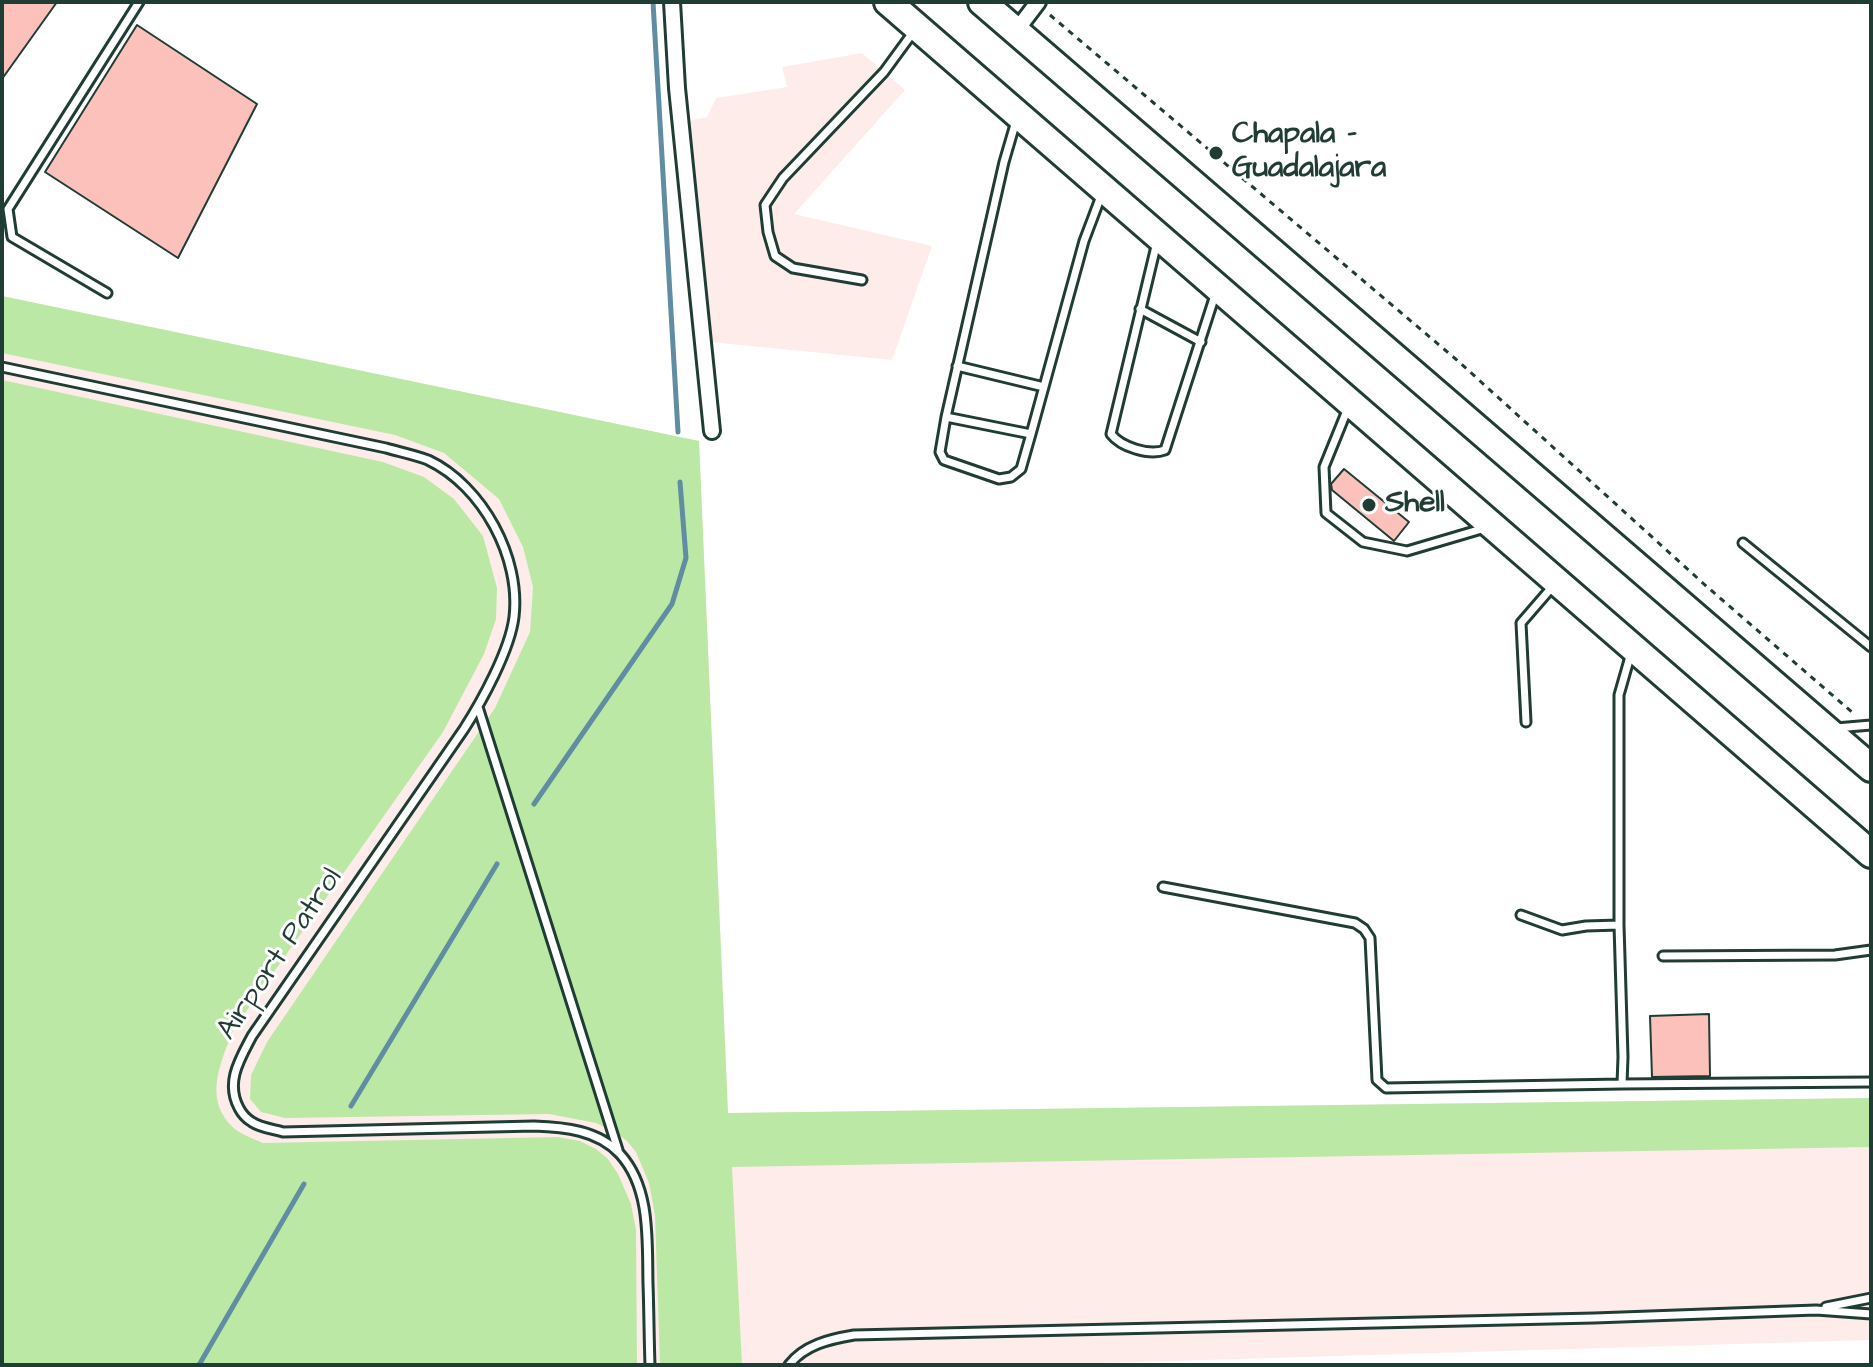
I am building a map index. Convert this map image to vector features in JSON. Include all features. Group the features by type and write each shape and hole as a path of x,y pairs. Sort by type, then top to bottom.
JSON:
{"highway":[{"path":"888,2 1871,854"},
{"path":"982,2 1871,768"}],"street":[{"path":"672,2 677,88 712,431"},
{"path":"1016,31 1037,3"}],"lane":[{"path":"107,293 12,237 8,209 139,2"},
{"path":"862,280 793,268 775,256 765,205 783,178 884,72 917,27"},
{"path":"1018,115 1004,162 946,417 940,452 944,460 999,479 1011,477 1021,469 1084,241 1104,189"},
{"path":"1158,236 1111,434 1118,442 1156,454 1165,450 1217,287"},
{"path":"1140,309 1201,342"},
{"path":"957,366 1044,387"},
{"name":"Airport Patrol","path":"2,367 386,448 428,460 456,479 479,503 497,530 515,589 514,619 501,658 478,707 252,1036 238,1064 233,1084 235,1099 251,1122 283,1132 560,1127 580,1131 619,1152"},
{"path":"1350,402 1324,467 1326,513 1363,542 1407,551 1493,525"},
{"path":"946,417 1031,434"},
{"path":"1743,543 1871,647"},
{"path":"1526,722 1521,623 1557,582"},
{"path":"1622,1084 1619,695 1632,647"},
{"path":"478,707 619,1152 638,1187 647,1229 650,1365"},
{"path":"1826,729 1869,726"},
{"path":"1163,887 1355,923 1364,929 1370,938 1377,1080 1386,1088 1871,1082"},
{"path":"1521,915 1562,930 1619,925"},
{"path":"1663,956 1835,955 1871,950"},
{"path":"1816,1310 1871,1298"},
{"path":"789,1365 796,1355 828,1340 854,1335 1816,1310 1871,1314"}],"path":[{"path":"1037,3 1458,361 1705,585 1869,726"}],"shaded area":[{"path":"862,53 905,90 794,214 932,246 892,360 710,342 688,121 707,117 716,98 787,87 782,67"},
{"path":"2,296 699,441 728,1113 1871,1098 1871,1340 1036,1365 2,1365"}],"green space":[{"path":"2,296 699,441 728,1113 1871,1098 1871,1147 732,1167 742,1365 660,1365 655,1216 649,1183 636,1152 616,1133 596,1123 549,1114 285,1118 261,1112 250,1099 251,1075 267,1042 495,708 530,632 533,587 523,547 499,499 444,453 395,435 2,353"},
{"path":"2,380 383,462 424,477 454,499 483,536 497,588 496,619 484,654 443,732 233,1030 217,1081 219,1106 235,1129 263,1143 558,1137 580,1141 596,1149 608,1159 618,1174 631,1204 636,1230 637,1365 2,1365"}],"building":[{"path":"2,2 57,2 2,79"},
{"path":"137,25 257,104 178,258 45,172"},
{"name":"Shell","path":"1344,469 1409,522 1394,541 1332,490 1331,484"},
{"path":"1709,1014 1710,1076 1652,1077 1650,1016"}],"waterway":[{"path":"653,2 678,432"},
{"path":"534,804 672,604 686,558 680,482"},
{"path":"351,1106 497,864"},
{"path":"199,1365 304,1184"}],"place":[{"name":"Chapala - Guadalajara","path":"1216,153"},
{"name":"Shell","path":"1369,505"}]}
